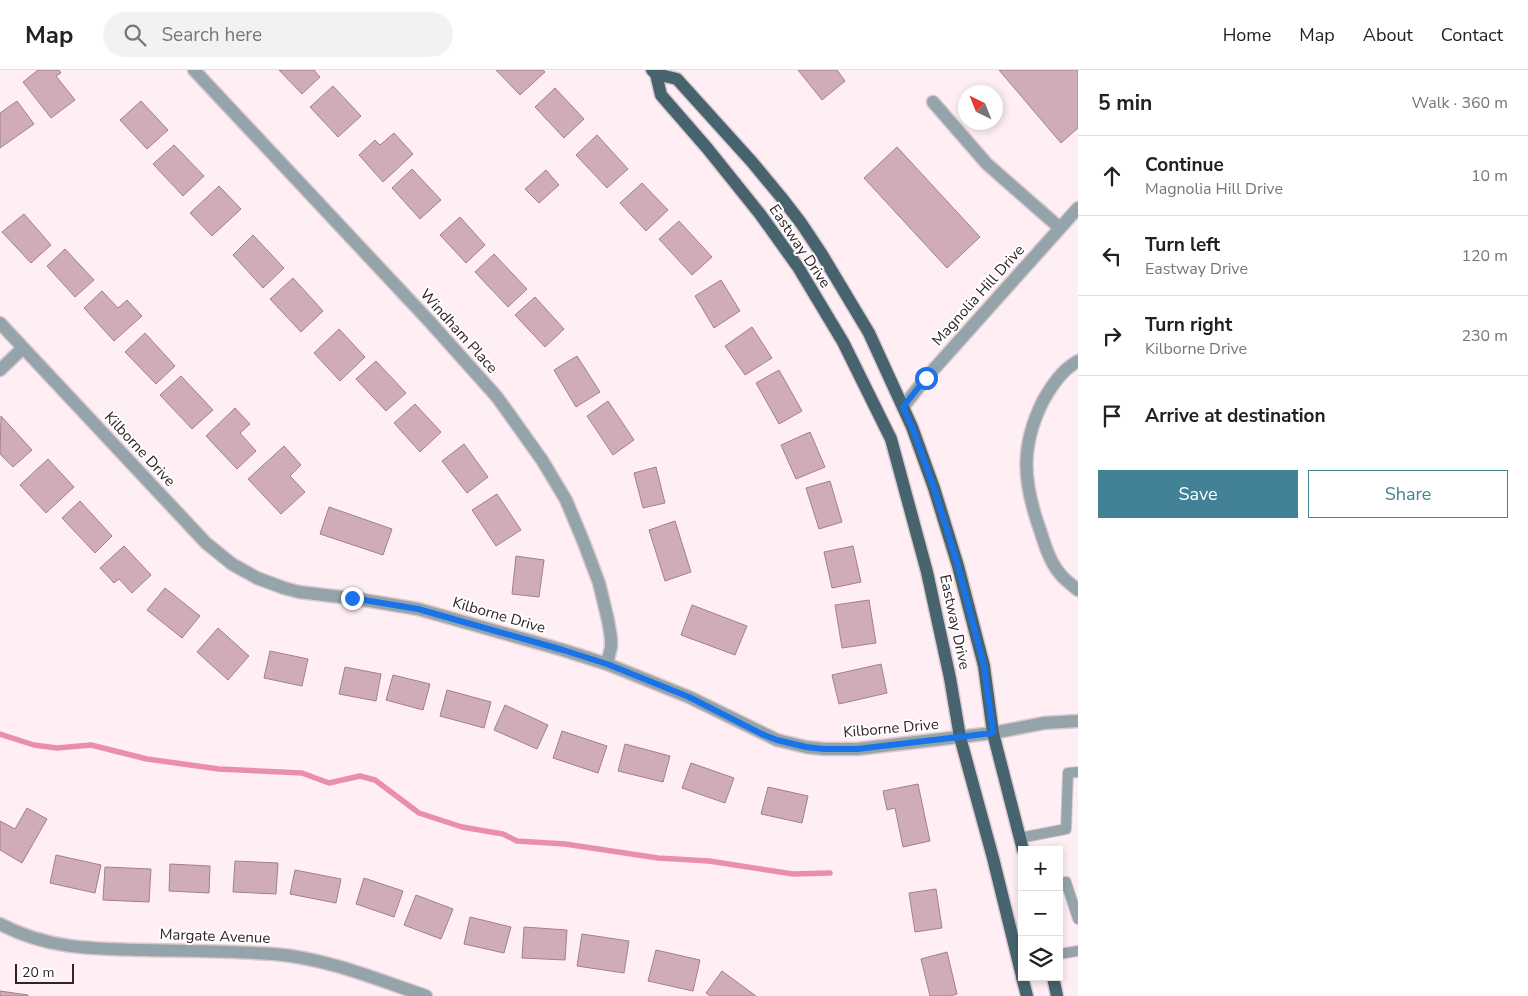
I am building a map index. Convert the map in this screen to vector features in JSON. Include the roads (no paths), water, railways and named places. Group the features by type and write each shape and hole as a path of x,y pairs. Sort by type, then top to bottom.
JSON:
{"main road":[{"name":"Eastway Drive","path":"654,72 677,79 752,162 801,223 869,333 912,427 934,488 958,566 984,666 993,733 1022,844"},
{"name":"Eastway Drive","path":"654,72 661,95 713,155 760,214 798,267 843,342 882,419 894,448 927,572 950,678 960,737 994,858 1018,959"},
{"name":"Eastway Drive","path":"1023,981 1027,996"},
{"path":"1054,981 1057,996"}],"street":[{"name":"Windham Place","path":"194,70 424,316 497,397 542,460 566,500 599,583 611,638 607,664"},
{"path":"933,102 987,164 1060,228"},
{"name":"Magnolia Hill Drive","path":"903,407 926,378 1060,228 1076,216"},
{"name":"Kilborne Drive","path":"0,323 206,542 230,562 257,578 299,592 352,598 418,609 563,650 607,664 689,697 764,735 806,747 857,749 993,733 1044,723 1078,721"},
{"path":"0,370 23,348"},
{"path":"1078,361 1059,376 1035,417 1027,444 1026,474 1033,510 1047,552 1060,574 1078,590"},
{"name":"Margate Avenue","path":"0,924 27,936 82,948 274,954 314,960 426,996"}],"lane":[{"path":"1022,844 1066,829 1068,773 1078,772"},
{"path":"1063,882 1066,882 1078,919"},
{"path":"1063,953 1078,951"}],"waterway":[{"path":"0,734 34,745 57,748 91,745 147,759 219,769 302,773 329,783 360,776 375,780 419,813 462,827 503,834 517,841 565,844 658,858 709,861 793,874 830,873"}]}
